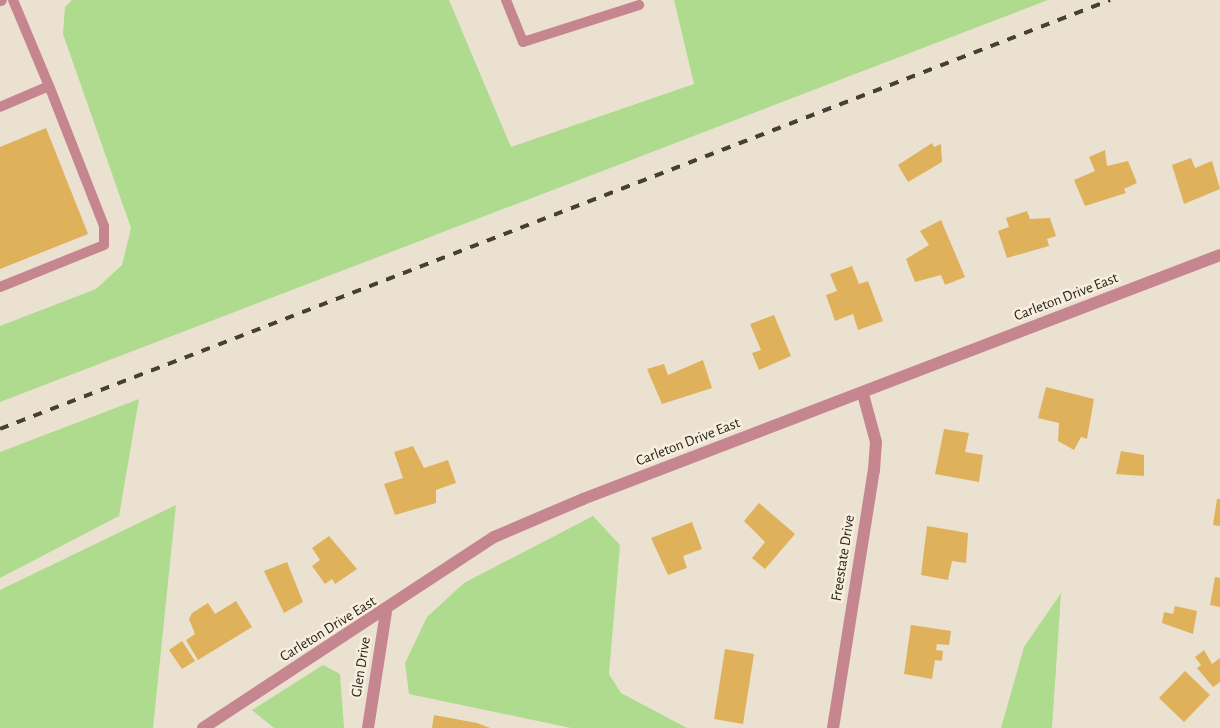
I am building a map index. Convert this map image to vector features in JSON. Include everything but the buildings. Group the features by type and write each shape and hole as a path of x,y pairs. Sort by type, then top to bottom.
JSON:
{"street":[{"name":"Carleton Drive East","path":"203,728 386,612 494,537 583,499 863,394 1220,255"},
{"name":"Freestate Drive","path":"833,728 874,470 876,442 863,394"},
{"name":"Glen Drive","path":"368,728 386,612"}],"lane":[{"path":"0,287 104,245 104,226 50,86 13,0"},
{"path":"506,0 523,42 639,5"},
{"path":"0,107 50,86"}],"green space":[{"path":"72,0 449,0 511,147 694,84 674,0 1048,0 0,402 0,326 96,289 122,265 131,228 63,34 65,7"},
{"path":"139,399 119,516 0,578 0,452"},
{"path":"176,505 153,728 0,728 0,590"},
{"path":"593,516 620,545 609,674 621,693 687,728 571,728 409,694 405,663 427,617 464,583"},
{"path":"1061,593 1052,728 1001,728 1024,647"},
{"path":"323,665 340,674 344,728 274,728 252,710"}],"railway":[{"path":"0,429 1110,0"}]}
